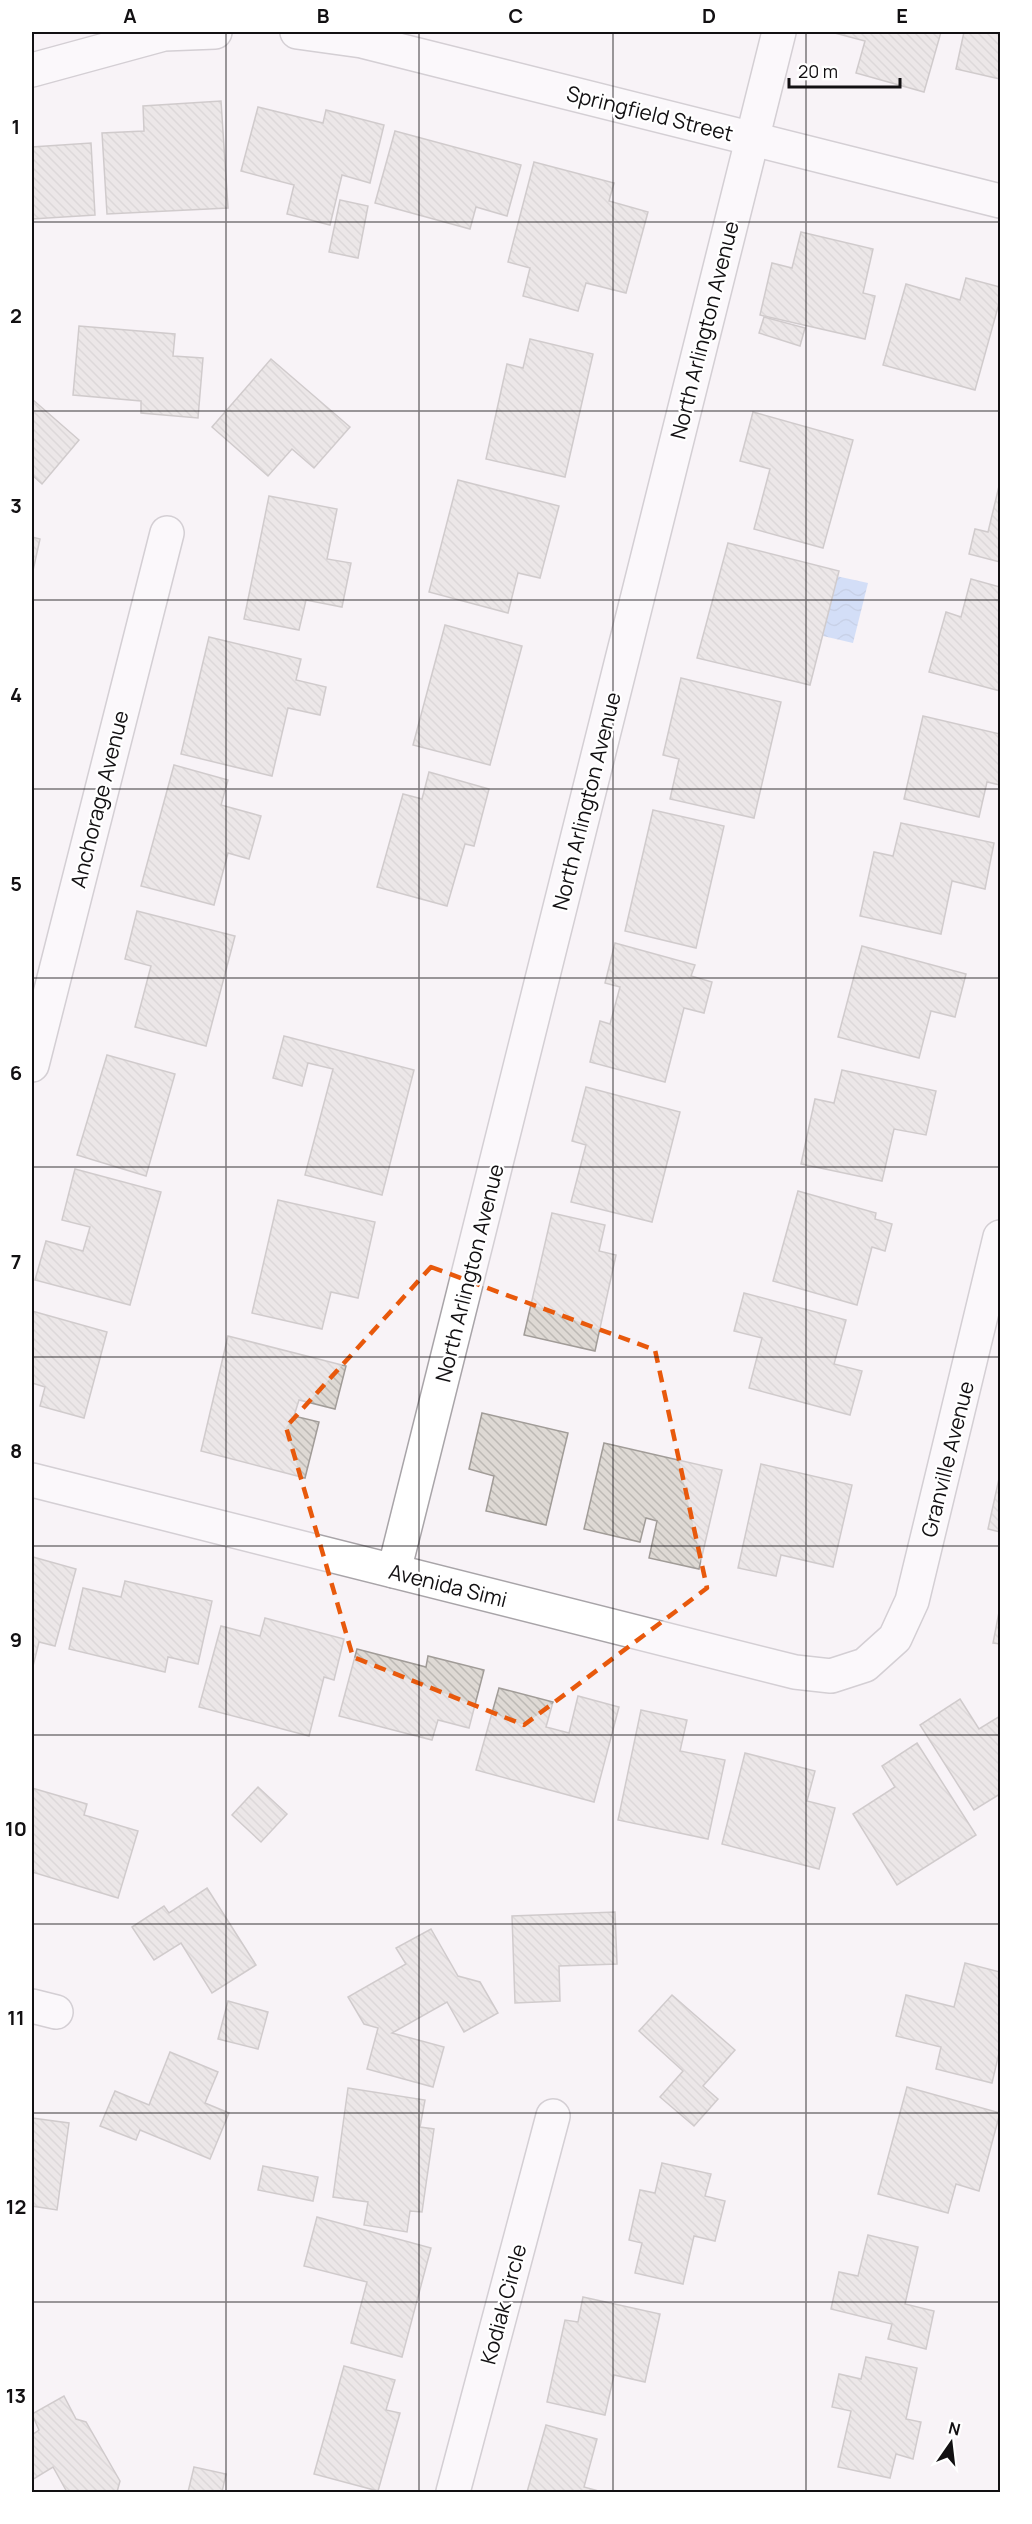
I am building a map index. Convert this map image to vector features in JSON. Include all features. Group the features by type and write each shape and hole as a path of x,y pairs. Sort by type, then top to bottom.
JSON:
{"street":[{"path":"32,70 164,34 214,32"},
{"name":"Springfield Street","path":"297,32 362,41 1000,201"},
{"name":"North Arlington Avenue","path":"394,1571 779,32"},
{"name":"Anchorage Avenue","path":"32,1065 167,532"},
{"name":"Granville Avenue","path":"865,1665 895,1638 912,1601 1000,1238"},
{"name":"Avenida Simi","path":"32,1480 795,1672 831,1676 865,1665"},
{"name":"Kodiak Circle","path":"453,2493 553,2116"}],"highlighted area":[{"path":"431,1267 655,1350 707,1588 524,1725 353,1657 286,1427"}],"water":[{"path":"836,576 868,583 853,643 823,636"}],"building":[{"path":"831,32 941,32 924,92 856,73 865,41"},
{"path":"964,32 1000,32 1000,79 956,69"},
{"path":"221,101 228,208 107,214 102,133 144,131 143,106"},
{"path":"258,107 323,123 326,110 384,125 370,183 342,175 330,225 287,214 294,185 241,171"},
{"path":"395,131 521,165 507,216 476,207 470,229 375,203"},
{"path":"91,143 95,215 32,219 32,147"},
{"path":"534,162 614,183 609,201 648,212 626,293 586,283 578,311 523,296 530,268 508,262"},
{"path":"340,200 368,206 358,258 329,252"},
{"path":"801,232 873,249 863,293 875,296 865,339 760,315 772,263 792,268"},
{"path":"966,278 1000,287 1000,300 975,390 883,365 906,284 960,300"},
{"path":"764,317 805,328 800,346 759,333"},
{"path":"79,326 175,334 173,356 203,358 198,418 141,413 141,401 73,395"},
{"path":"530,339 593,354 565,477 486,459 507,364 523,368"},
{"path":"271,359 350,427 314,468 292,449 268,476 212,427"},
{"path":"32,399 79,440 42,484 32,475"},
{"path":"753,412 853,440 823,548 754,529 770,469 740,461"},
{"path":"458,480 559,506 540,578 518,573 508,613 429,592"},
{"path":"1000,482 1000,562 969,554 975,529 988,532"},
{"path":"269,496 337,509 327,559 351,563 342,607 306,600 299,630 244,619"},
{"path":"32,537 40,539 32,575"},
{"path":"728,543 839,571 810,685 697,658"},
{"path":"971,579 1000,587 1000,691 929,672 946,612 961,617"},
{"path":"445,625 522,646 490,765 413,745"},
{"path":"209,637 301,659 296,680 326,687 320,715 288,708 272,776 181,754"},
{"path":"681,678 781,702 754,818 670,799 679,759 663,755"},
{"path":"923,716 1000,734 1000,785 987,782 979,817 904,799"},
{"path":"174,765 228,780 221,805 261,816 249,859 228,853 214,905 141,886"},
{"path":"429,772 489,789 474,846 465,844 447,906 377,887 403,794 422,799"},
{"path":"653,810 724,826 696,948 625,931"},
{"path":"901,823 994,843 985,889 952,881 941,934 860,916 874,852 893,856"},
{"path":"137,911 235,936 206,1046 135,1027 151,966 125,959"},
{"path":"615,943 695,965 691,976 712,982 704,1013 684,1008 665,1082 590,1062 600,1021 610,1024 620,987 605,983"},
{"path":"862,946 966,974 955,1017 931,1011 919,1058 838,1037"},
{"path":"284,1036 414,1070 382,1195 305,1175 333,1069 308,1063 302,1086 273,1078"},
{"path":"107,1055 175,1074 146,1176 77,1155"},
{"path":"842,1070 936,1091 926,1135 894,1129 882,1181 801,1164 815,1099 834,1103"},
{"path":"586,1087 680,1112 652,1222 571,1202 586,1145 572,1141"},
{"path":"75,1169 161,1192 130,1305 35,1280 46,1241 83,1251 90,1227 62,1220"},
{"path":"798,1191 876,1213 875,1219 892,1224 885,1251 872,1247 857,1305 773,1281"},
{"path":"278,1200 375,1222 358,1298 331,1292 322,1329 252,1313"},
{"path":"552,1213 605,1225 599,1251 616,1255 595,1351 524,1335"},
{"path":"744,1293 846,1320 834,1364 862,1371 850,1415 749,1388 762,1338 734,1331"},
{"path":"32,1311 107,1332 84,1418 40,1406 45,1387 32,1383"},
{"path":"228,1336 346,1366 335,1409 299,1400 294,1416 319,1422 305,1478 201,1451"},
{"path":"482,1413 568,1433 546,1525 486,1511 494,1476 469,1469"},
{"path":"604,1443 722,1470 699,1569 649,1558 657,1521 646,1518 640,1542 584,1529"},
{"path":"761,1464 852,1485 833,1567 781,1555 776,1576 738,1568"},
{"path":"1000,1474 1000,1532 988,1529"},
{"path":"33,1557 76,1569 55,1646 39,1642 33,1666"},
{"path":"125,1581 212,1601 198,1664 168,1657 165,1672 69,1649 83,1588 121,1597"},
{"path":"1000,1607 1000,1644 993,1643"},
{"path":"265,1618 344,1639 334,1680 324,1677 309,1736 199,1707 221,1626 260,1636"},
{"path":"357,1649 426,1667 428,1656 484,1670 469,1728 438,1720 432,1740 339,1716"},
{"path":"499,1688 553,1702 546,1727 569,1733 578,1696 619,1707 594,1802 476,1770"},
{"path":"960,1699 979,1729 1000,1716 1000,1794 974,1810 920,1725"},
{"path":"641,1710 687,1720 680,1751 725,1760 708,1839 618,1820"},
{"path":"917,1743 976,1835 897,1885 853,1814 895,1787 882,1766"},
{"path":"745,1753 815,1771 807,1801 835,1808 819,1869 722,1844"},
{"path":"258,1787 287,1814 261,1842 232,1815"},
{"path":"32,1788 87,1804 84,1815 138,1831 118,1898 32,1872"},
{"path":"207,1888 256,1965 212,1993 181,1943 154,1960 132,1927 164,1906 169,1913"},
{"path":"615,1912 617,1964 559,1966 560,2001 515,2003 512,1916"},
{"path":"431,1929 458,1976 480,1982 498,2013 464,2032 447,2002 392,2033 444,2047 433,2087 367,2069 378,2028 364,2024 348,1997 406,1964 396,1948"},
{"path":"965,1963 1000,1972 1000,2049 992,2083 936,2069 941,2047 896,2036 906,1995 954,2007"},
{"path":"672,1995 735,2050 703,2086 718,2099 694,2126 660,2097 683,2071 639,2031"},
{"path":"228,2001 268,2012 258,2049 218,2039"},
{"path":"170,2052 218,2072 205,2103 229,2113 210,2159 140,2130 136,2140 100,2126 115,2091 149,2105"},
{"path":"907,2087 1000,2113 979,2191 956,2184 948,2213 878,2194"},
{"path":"348,2088 425,2100 420,2127 434,2129 422,2212 410,2211 407,2232 364,2225 368,2202 333,2197"},
{"path":"32,2118 69,2123 57,2210 32,2206"},
{"path":"662,2163 711,2174 705,2196 725,2201 715,2241 694,2236 683,2284 635,2273 642,2243 629,2240 640,2190 655,2193"},
{"path":"263,2166 318,2177 313,2201 258,2190"},
{"path":"317,2217 431,2248 402,2357 351,2343 367,2282 304,2266"},
{"path":"868,2235 918,2247 905,2304 934,2311 926,2349 888,2339 892,2324 831,2309 839,2272 858,2276"},
{"path":"583,2297 660,2314 645,2382 614,2375 605,2415 547,2402 565,2320 578,2322"},
{"path":"866,2357 917,2368 906,2419 921,2422 913,2459 896,2454 890,2478 838,2467 851,2411 832,2407 839,2374 861,2379"},
{"path":"344,2366 395,2380 386,2410 400,2413 378,2491 314,2474"},
{"path":"64,2396 76,2419 86,2422 120,2481 117,2492 67,2492 53,2467 32,2480 32,2435 39,2430 32,2414"},
{"path":"546,2425 597,2439 584,2487 602,2492 527,2492"},
{"path":"194,2467 226,2474 222,2492 188,2492"}]}
